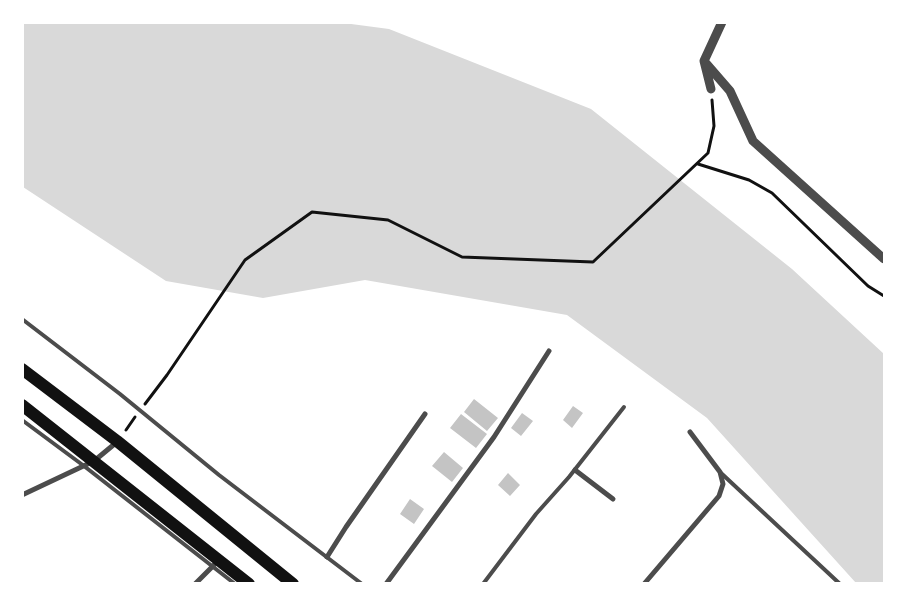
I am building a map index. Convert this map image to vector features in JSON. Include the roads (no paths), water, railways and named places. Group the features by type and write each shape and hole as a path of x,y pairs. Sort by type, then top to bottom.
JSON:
{"main road":[{"path":"22,370 117,441 293,584"},
{"path":"22,406 89,463 216,563 249,584"}],"street":[{"path":"712,89 704,61 722,22"},
{"path":"704,61 730,91 752,141 884,260"},
{"path":"386,584 494,437 549,351"},
{"path":"327,557 425,414"},
{"path":"644,584 718,496 723,484 720,472 690,432"},
{"path":"22,495 89,463 117,441"},
{"path":"575,470 613,499"},
{"path":"195,584 216,563"}],"lane":[{"path":"22,319 120,394 219,475 362,584"},
{"path":"483,584 536,514 575,470 624,407"},
{"path":"22,420 89,463"},
{"path":"720,472 840,584"},
{"path":"216,563 235,584"}]}
